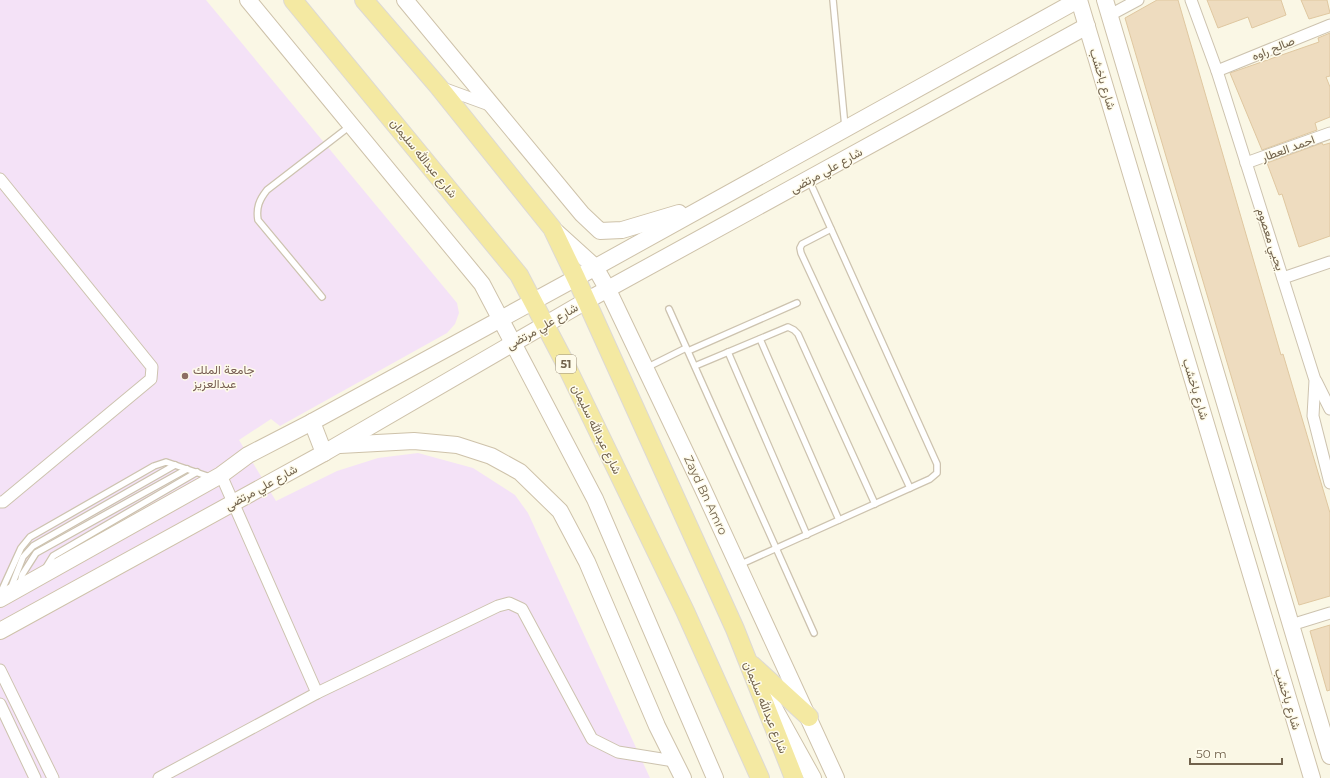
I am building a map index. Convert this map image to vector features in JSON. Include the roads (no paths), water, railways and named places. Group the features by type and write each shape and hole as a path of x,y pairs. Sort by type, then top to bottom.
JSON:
{"main road":[{"path":"248,0 482,284 596,499 715,778"},
{"name":"شارع عبدالله سليمان","path":"293,0 519,274 679,597 760,778"},
{"name":"شارع عبدالله سليمان","path":"364,0 438,86 552,228 576,278 748,662 794,778"},
{"path":"405,0 582,214 600,231 622,230 708,205"},
{"name":"شارع علي مرتضى","path":"7,594 40,577 217,476 248,455 312,422 576,278 1079,0"},
{"name":"شارع باخشب","path":"1079,0 1312,778"},
{"name":"شارع باخشب","path":"1108,8 1330,756"},
{"name":"شارع علي مرتضى","path":"0,631 331,449 586,301 809,180 1087,26"},
{"name":"Zayd Bn Amro","path":"552,228 595,267 608,290 739,565 836,778"},
{"path":"312,422 331,449 414,440 457,445 491,456 520,472 560,511 587,562 657,726 683,778"},
{"path":"748,662 809,717"},
{"path":"748,662 813,778"},
{"path":"715,678 751,778"}],"street":[{"path":"1108,8 1138,0"},
{"name":"يحيي معصوم","path":"1191,0 1217,71 1315,380 1313,416 1330,483"},
{"name":"صالح راوه","path":"1217,71 1330,26"},
{"path":"438,86 492,106"},
{"name":"احمد العطار","path":"1246,163 1330,133"},
{"path":"0,179 152,367 151,379 3,502 0,502"},
{"path":"1283,278 1330,262"},
{"path":"1315,380 1329,403"},
{"path":"217,476 232,503 317,693"},
{"path":"159,778 317,693 498,606 509,603 522,609 592,739 618,752 674,761"},
{"path":"1291,625 1330,613"},
{"path":"0,670 52,778"},
{"path":"0,704 35,778"}],"lane":[{"path":"833,0 845,129"},
{"path":"322,297 258,220 256,211 260,199 267,190 352,125"},
{"path":"739,565 930,479 937,473 937,464 809,180"},
{"path":"831,229 802,244 800,248 801,253 910,488"},
{"path":"645,368 797,303"},
{"path":"669,309 814,633"},
{"path":"695,366 788,327 794,330 798,334 875,504"},
{"path":"760,339 839,520"},
{"path":"728,352 806,535"},
{"path":"7,594 21,548 30,537 154,466 166,462 197,472 217,476"},
{"path":"7,594 23,557 33,546 175,465"},
{"path":"7,594 36,553 187,469"},
{"path":"40,577 54,556 197,472"}],"place":[{"name":"جامعة الملك عبدالعزيز","path":"185,376"}]}
